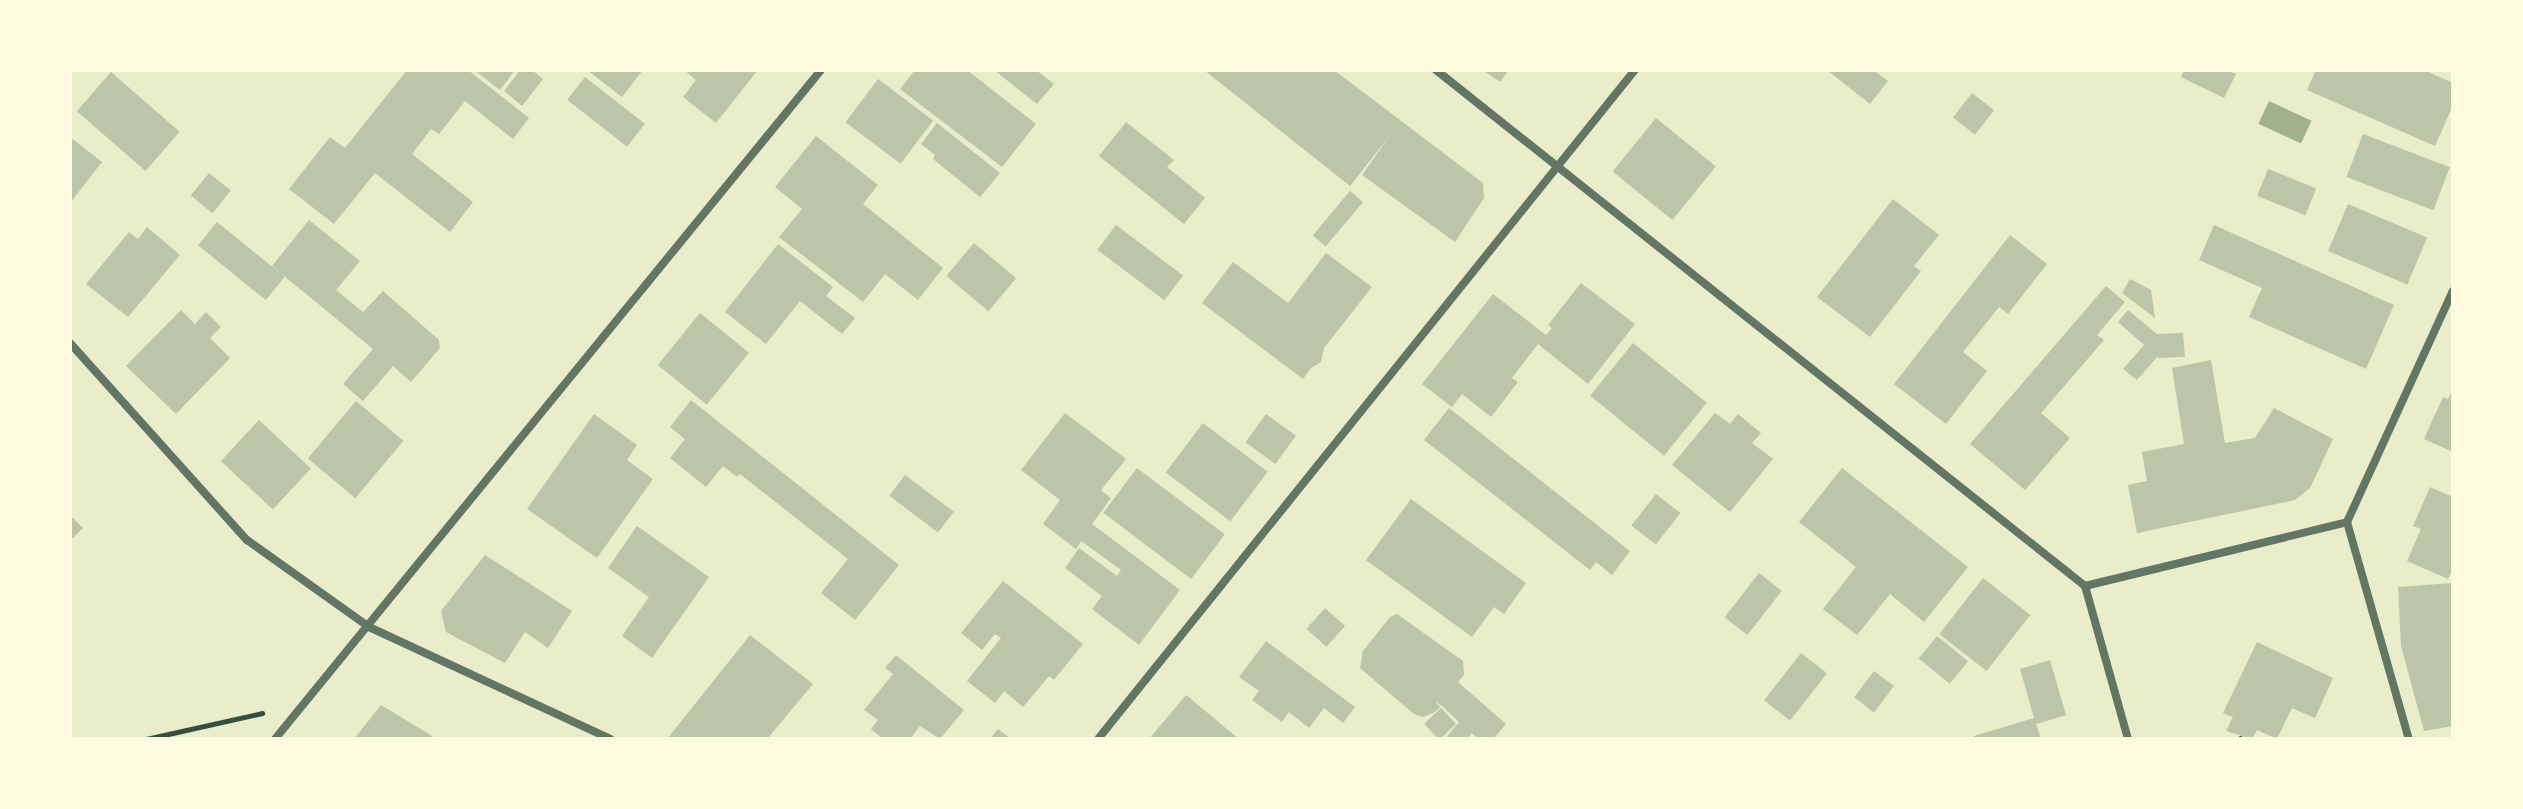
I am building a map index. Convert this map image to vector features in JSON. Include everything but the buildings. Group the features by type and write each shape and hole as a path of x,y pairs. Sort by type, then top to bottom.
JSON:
{"street":[{"path":"275,739 821,70"},
{"path":"1436,70 2085,586 2128,739"},
{"path":"1098,739 1635,70"},
{"path":"2409,739 2347,522 2453,291"},
{"path":"70,343 247,540 369,627 610,739"},
{"path":"2085,586 2347,522"}],"path":[{"path":"146,739 263,712 299,711"}],"shaded area":[{"path":"2269,101 2312,121 2301,144 2258,124"}]}
